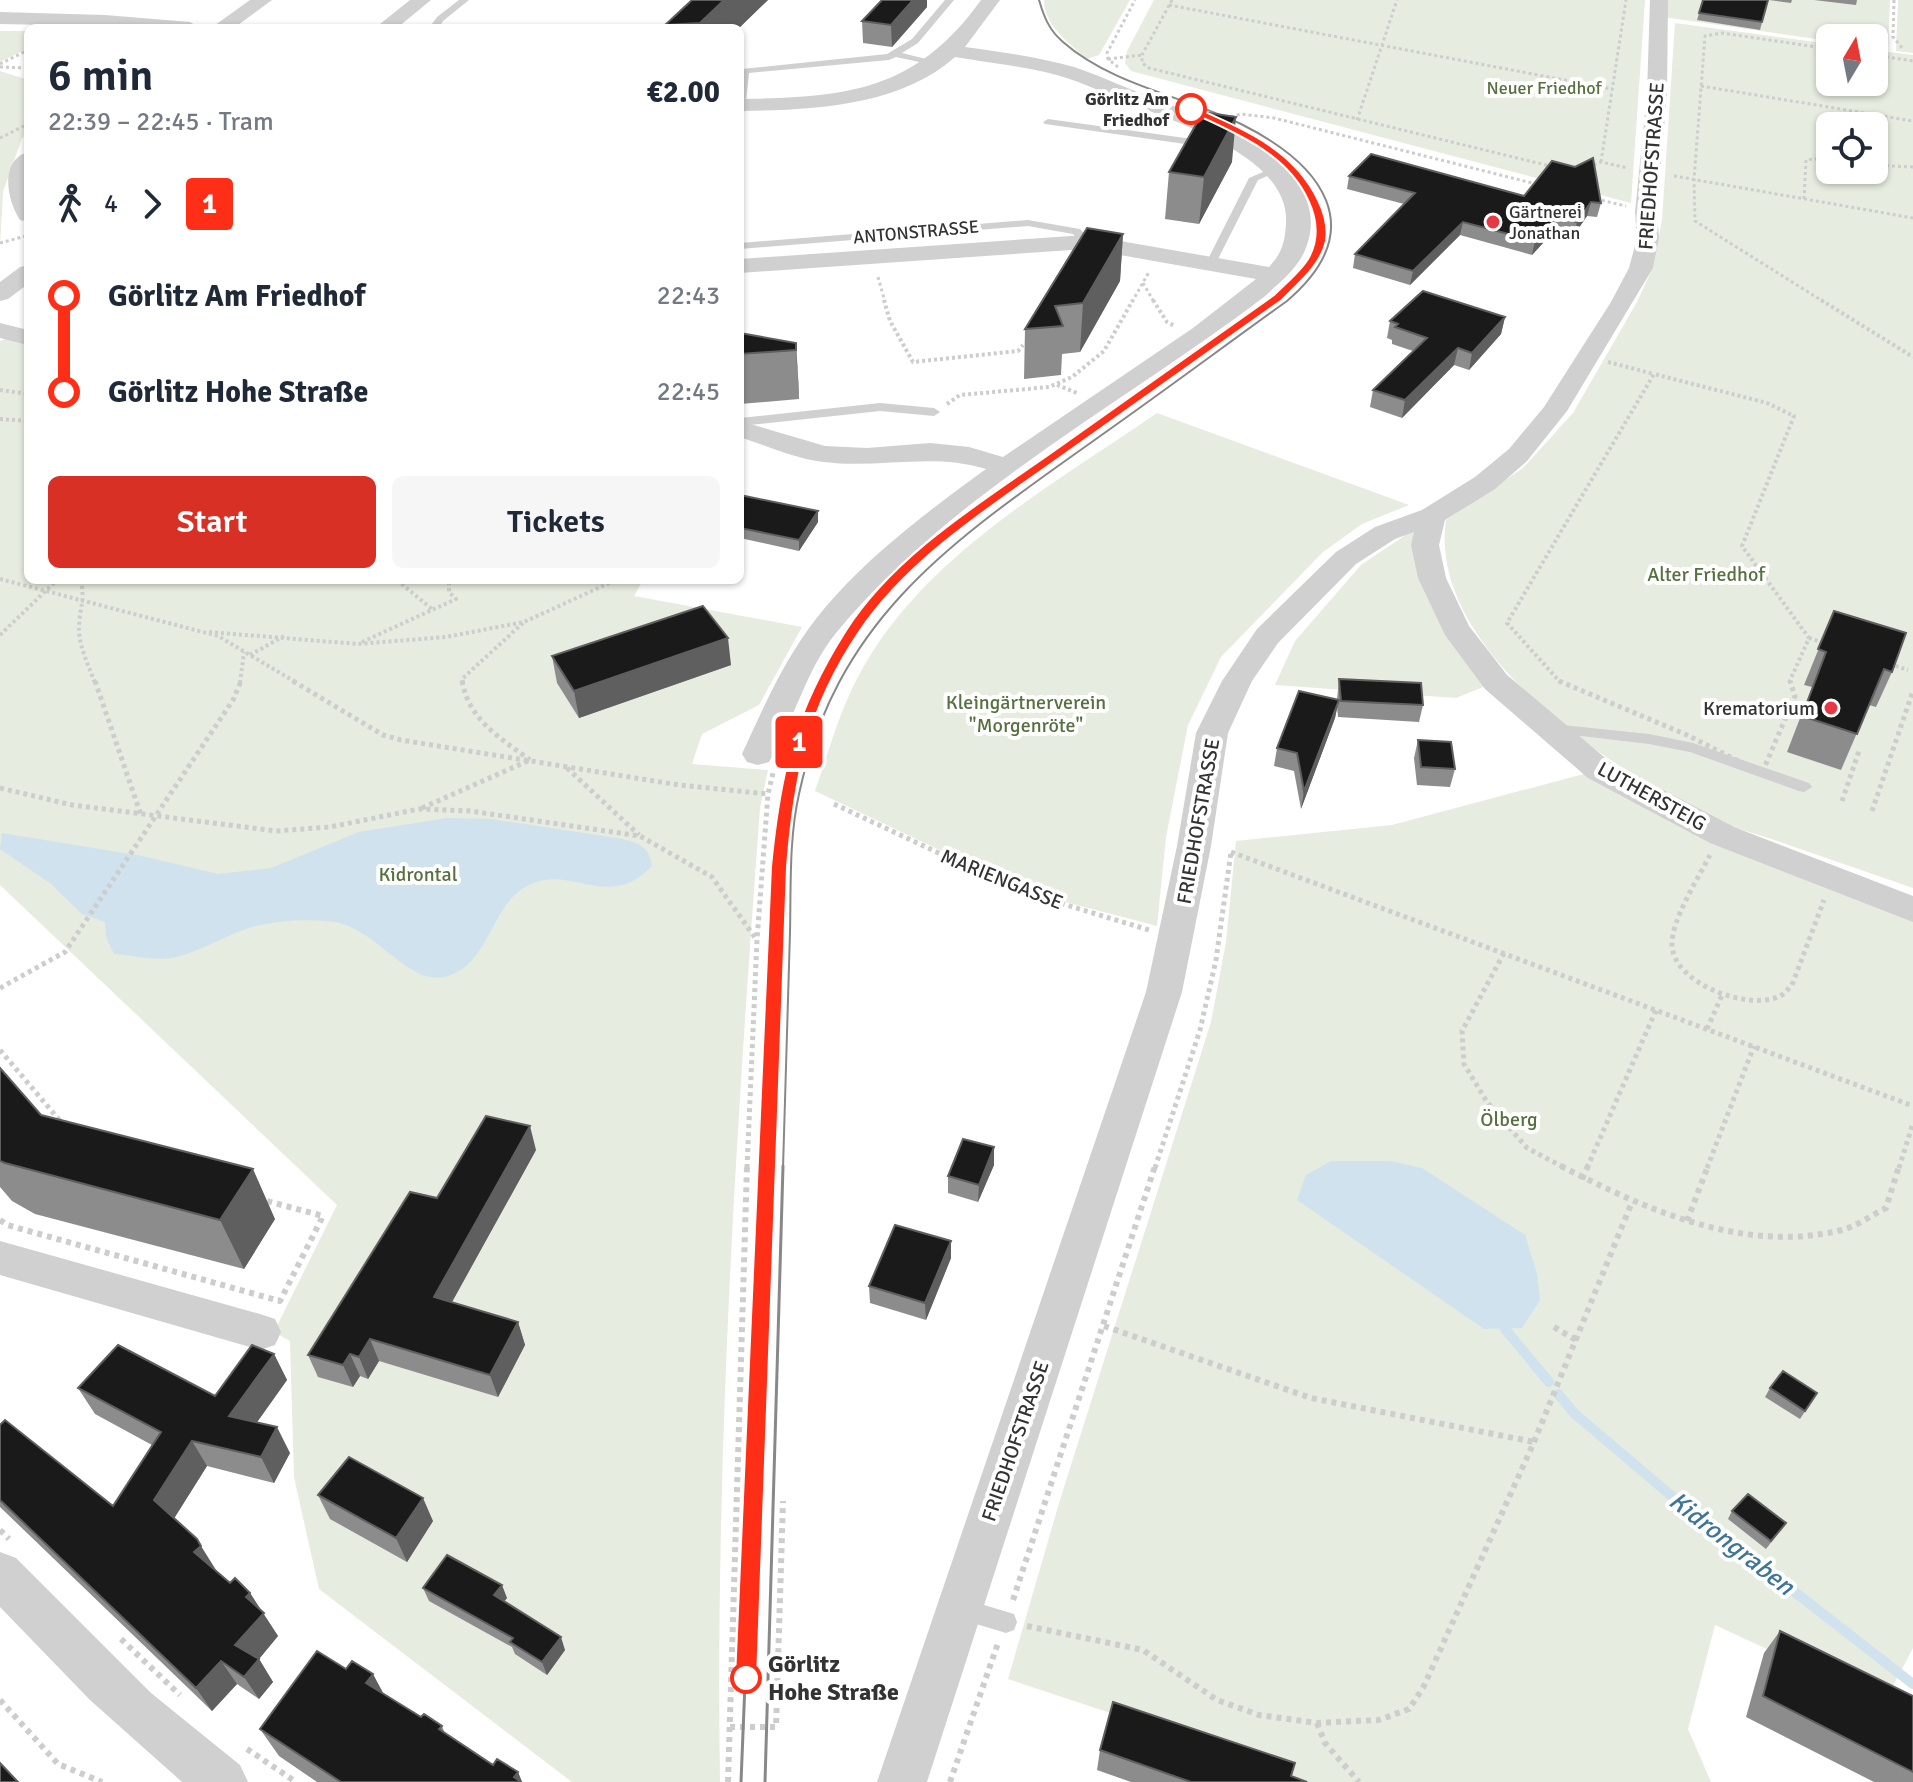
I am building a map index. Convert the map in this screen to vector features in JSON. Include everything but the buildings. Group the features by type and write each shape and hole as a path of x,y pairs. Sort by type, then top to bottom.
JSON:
{"street":[{"path":"227,24 263,0"},
{"path":"390,24 422,0"},
{"path":"744,107 844,96 897,81 943,58 966,36 991,0"},
{"name":"FRIEDHOFSTRASSE","path":"902,1782 1149,1044 1177,936 1212,733 1237,681 1267,636 1346,558 1385,533 1432,516 1485,483 1518,455 1554,411 1589,357 1641,268 1648,238 1646,212 1657,93 1659,0"},
{"path":"0,18 142,24"},
{"path":"758,754 783,701 825,628 880,572 952,507 1256,292 1274,275 1297,241 1298,221 1292,195 1274,171 1226,125 1065,71 943,58"},
{"path":"24,162 16,170 13,183 24,206"},
{"name":"ANTONSTRASSE","path":"744,266 1086,242 1274,275"},
{"path":"0,294 24,275"},
{"path":"0,330 24,337"},
{"path":"744,430 823,454 867,456 930,451 969,455 1006,467"},
{"name":"LUTHERSTEIG","path":"1432,516 1425,545 1432,578 1455,628 1496,682 1599,770 1722,835 1913,910"},
{"path":"0,1258 260,1332"},
{"path":"0,1574 117,1696 183,1754 230,1762"}],"lane":[{"path":"437,24 465,0"},
{"path":"896,54 915,41 950,0"},
{"path":"744,71 869,60 896,54 943,58"},
{"path":"1048,122 1203,142 1226,125"},
{"path":"1211,263 1254,178 1274,171"},
{"name":"ANTONSTRASSE","path":"744,246 1028,223 1076,231 1086,242"},
{"path":"1070,268 1086,242"},
{"path":"744,422 880,407 934,412"},
{"path":"1551,728 1649,739 1693,748 1804,787"},
{"path":"959,1608 1006,1622"}],"path":[{"path":"1107,53 1135,0"},
{"path":"1357,120 1397,0"},
{"path":"1601,162 1626,0"},
{"path":"1894,0 1893,37 1903,49"},
{"path":"1556,168 1145,66 1142,55 1170,2 1612,89"},
{"path":"1816,47 1722,33 1705,36 1694,180 1695,221 1913,357"},
{"path":"0,66 24,52"},
{"path":"1888,57 1913,61"},
{"path":"0,66 24,68"},
{"path":"1701,86 1913,121"},
{"path":"1226,125 1241,114 1274,118 1554,189"},
{"path":"0,138 24,126"},
{"path":"1804,199 1806,160 1816,159"},
{"path":"1585,168 1601,162 1913,218"},
{"path":"1888,166 1913,167"},
{"path":"1584,196 1646,212"},
{"path":"0,243 24,237"},
{"path":"934,412 960,395 1049,387 1072,377 1104,351 1159,254"},
{"path":"873,256 890,321 913,362 1018,351 1023,345"},
{"path":"1143,283 1167,322 1198,335"},
{"path":"1589,357 1767,403 1794,416 1742,546 1809,638 1834,647"},
{"path":"1654,374 1507,623 1563,685 1687,735 1762,773 1795,696 1789,683 1809,638"},
{"path":"0,390 24,393"},
{"path":"0,419 24,421"},
{"path":"0,579 204,632 244,651 383,735 438,748 531,760 698,790 768,794 757,940 728,1782"},
{"path":"0,635 53,584"},
{"path":"82,584 85,602 79,625 81,642 141,815"},
{"path":"402,584 433,610"},
{"path":"358,644 456,599 449,592 449,584"},
{"path":"204,632 358,644 446,637 524,622 607,584"},
{"path":"524,622 462,679 463,695 479,723 531,760"},
{"path":"250,655 284,636"},
{"path":"0,988 65,952 233,700 243,676 244,651"},
{"path":"1880,661 1911,670"},
{"path":"1872,811 1913,691"},
{"path":"1842,801 1859,751"},
{"path":"0,788 72,805 276,831 330,827 419,809 531,760"},
{"path":"567,767 640,836 712,877 757,940"},
{"name":"MARIENGASSE","path":"834,804 1020,891 1091,914 1177,936"},
{"path":"419,809 470,811 640,836"},
{"path":"1194,846 1231,852 1913,1106"},
{"path":"950,1782 1006,1622 1200,1030 1216,960 1231,852"},
{"path":"1724,860 1710,855 1674,934 1672,948 1682,968 1692,978 1723,993 1747,999 1777,997 1792,985 1825,899 1810,893"},
{"path":"1504,952 1462,1031 1464,1064 1487,1102 1527,1148 1582,1179 1632,1202 1747,1237 1800,1237 1845,1229 1886,1208 1913,1123"},
{"path":"1707,1029 1723,993"},
{"path":"1582,1179 1656,1010"},
{"path":"1687,1221 1754,1046"},
{"path":"0,1050 68,1130"},
{"path":"0,1220 7,1225 280,1301 323,1216 249,1196"},
{"path":"1006,1622 1143,1650 1217,1700 1259,1715 1317,1723 1379,1720 1409,1709 1423,1688 1534,1442 1632,1202"},
{"path":"1104,1326 1311,1398 1534,1442"},
{"path":"1554,1327 1576,1340"},
{"path":"730,1727 776,1727 783,1501"},
{"path":"0,1700 58,1764 102,1782"},
{"path":"1317,1723 1325,1743 1359,1782"},
{"path":"230,1762 296,1782"}],"green space":[{"path":"1044,0 1130,0 1099,55 1087,59 1053,25"},
{"name":"Neuer Friedhof","path":"1154,0 1645,0 1631,203 1131,71 1125,63 1127,51"},
{"path":"1665,0 1890,0 1888,50 1888,24 1816,24 1816,39 1663,17"},
{"path":"1898,0 1913,0 1913,53 1896,51"},
{"name":"Alter Friedhof","path":"1675,23 1816,42 1816,96 1888,96 1888,52 1913,55 1913,888 1719,822 1670,797 1578,737 1534,699 1495,658 1465,614 1448,568 1446,520 1523,468 1573,413 1637,302 1653,267 1662,220"},
{"path":"0,31 24,31 24,50 0,62"},
{"path":"0,71 24,79 24,137 3,192 0,246"},
{"name":"Kidrontal","path":"0,341 24,342 24,584 641,584 634,596 802,627 759,705 702,734 692,764 768,770 760,808 729,1295 721,1538 720,1782 572,1782 319,1589 294,1477 290,1341 274,1332 337,1205 0,885"},
{"name":"Kleingärtnerverein \"Morgenröte\"","path":"1157,413 1409,505 1362,524 1323,552 1221,657 1188,725 1166,837 1157,926 1054,899 986,872 815,791 836,727 864,666 891,626 923,589 996,524"},
{"path":"1425,522 1420,544 1493,683 1456,698 1275,685 1295,641 1361,565"},
{"name":"Ölberg","path":"1595,771 1913,913 1913,1648 1884,1703 1715,1625 1688,1729 1711,1782 1289,1782 1165,1731 1008,1679 1060,1500 1211,1022 1226,942 1236,841 1392,825"}],"water":[{"path":"447,818 491,819 623,839 643,847 649,854 652,866 636,879 620,886 604,887 559,879 543,880 527,886 505,907 471,962 444,977 430,977 403,964 360,932 327,921 285,921 253,927 172,958 114,954 106,937 105,922 82,914 51,884 0,849 2,833 142,856 218,874 271,868 359,832"},
{"path":"1331,1161 1390,1161 1422,1168 1525,1235 1537,1274 1540,1300 1522,1328 1484,1329 1297,1200 1306,1175"}],"waterway":[{"name":"Kidrongraben","path":"1505,1329 1549,1382"},
{"name":"Kidrongraben","path":"1558,1394 1575,1414 1674,1498 1913,1684"}],"tram line":[{"path":"783,1168 794,828 799,794 817,731 842,677 873,629 910,586 951,548 996,511 1287,301 1313,274 1327,249 1331,224 1326,201 1314,179 1295,159 1241,124 1126,79 1082,57 1054,33 1039,0"},
{"name":"1","path":"746,1678 779,867 785,796 796,750 812,705 852,633 875,601 908,568 972,515 1278,297 1312,261 1320,241 1320,214 1304,180 1277,154 1249,136 1191,109"},
{"path":"1299,278 1312,258 1319,238 1319,216 1312,194"},
{"path":"766,1168 772,997 787,785 804,726 825,682 849,642 893,583"},
{"path":"741,1782 766,1166"},
{"path":"765,1782 783,1166"}],"place":[{"name":"Görlitz Am Friedhof","path":"1191,109"},
{"name":"Gärtnerei Jonathan","path":"1493,222"},
{"name":"Krematorium","path":"1831,708"},
{"name":"Görlitz Hohe Straße","path":"746,1678"}]}
